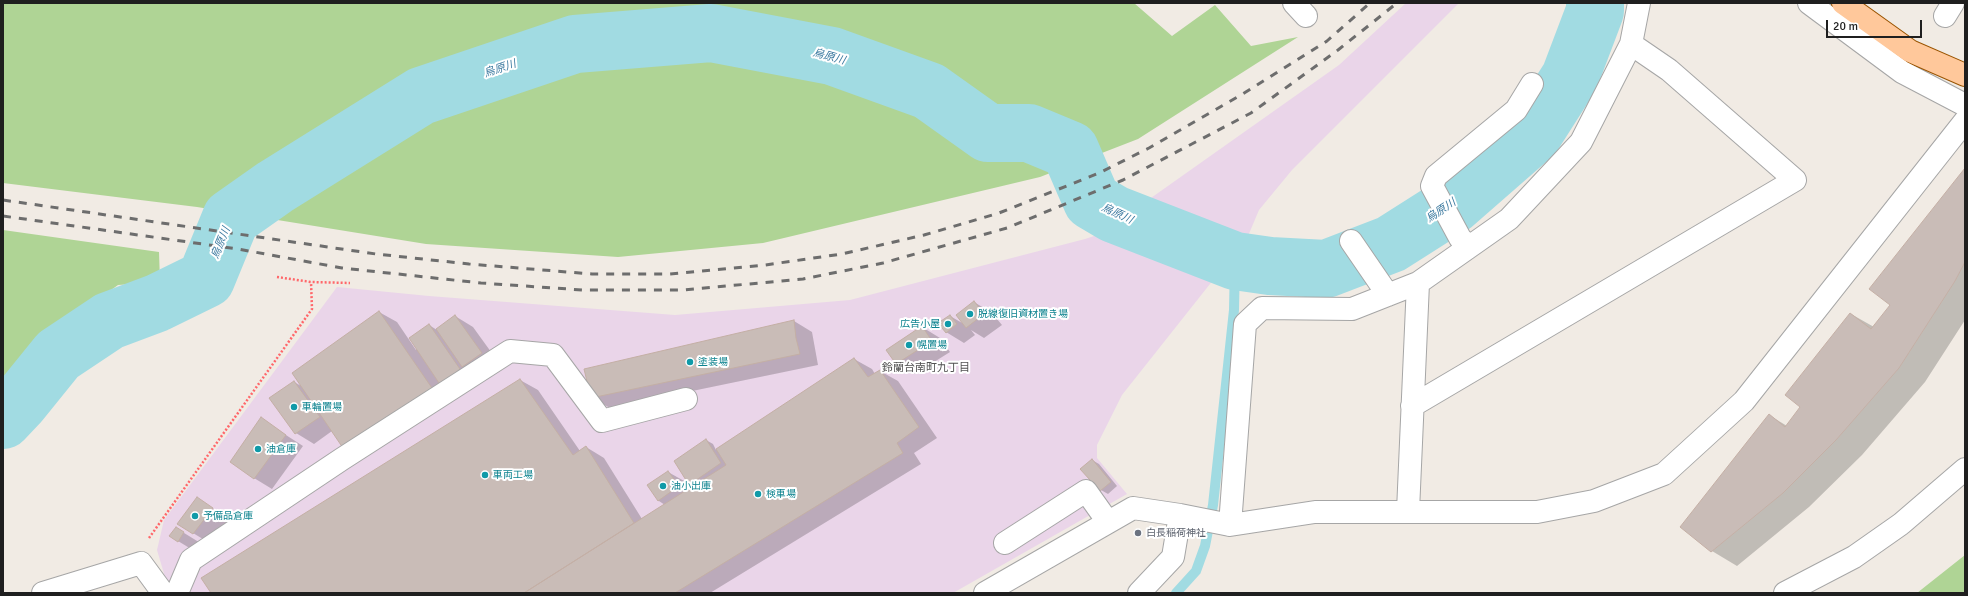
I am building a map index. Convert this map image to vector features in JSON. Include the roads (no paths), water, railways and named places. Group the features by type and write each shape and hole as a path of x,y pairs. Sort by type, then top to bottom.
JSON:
{"main road":[{"path":"1843,3 1910,51 1965,75"}],"street":[{"path":"1230,525 1245,324 1262,308 1352,309 1385,290 1418,283 1464,242 1509,219 1581,142 1631,44 1639,3"},
{"path":"1810,3 1902,72 1965,105"},
{"path":"1412,406 1795,180 1669,70 1631,44"},
{"path":"1464,242 1432,186 1436,176 1516,110 1532,84"},
{"path":"985,593 1132,508 1180,515 1230,525 1315,512 1537,512 1594,501 1664,474 1744,401 1965,121"},
{"path":"1351,241 1385,290"},
{"path":"1408,512 1418,283"},
{"path":"177,593 191,560 342,459 510,351 553,355 602,421 686,399"},
{"path":"1785,593 1854,558 1901,524 1965,469"},
{"path":"1005,543 1086,490 1108,522"},
{"path":"1139,593 1172,557 1180,515"},
{"path":"43,593 141,563 163,593"}],"waterway":[{"name":"烏原川","path":"3,420 20,402 58,355 109,321 157,303 206,279 231,218 275,187 421,96 575,44 711,33 832,56 929,91 988,133 1029,133 1070,150 1092,201 1114,214 1235,261 1270,266 1326,269 1391,244 1454,204 1533,135 1570,77 1595,11 1595,3"},
{"path":"1176,593 1196,571 1205,546 1213,505 1234,310 1235,261"}],"railway":[{"path":"3,200 376,254 469,264 592,274 669,274 765,265 842,254 924,235 999,213 1099,173 1149,148 1241,95 1327,41 1370,3"},
{"path":"3,216 238,249 342,268 481,283 583,290 683,290 803,279 883,263 1007,228 1123,180 1251,113 1338,50 1397,3"}],"place":[{"name":"脱線復旧資材置き場","path":"970,314"},
{"name":"広告小屋","path":"948,324"},
{"name":"幌置場","path":"909,345"},
{"name":"塗装場","path":"690,362"},
{"name":"車輪置場","path":"294,407"},
{"name":"油倉庫","path":"258,449"},
{"name":"車両工場","path":"485,475"},
{"name":"油小出庫","path":"663,486"},
{"name":"検車場","path":"758,494"},
{"name":"予備品倉庫","path":"195,516"},
{"name":"白長稲荷神社","path":"1138,533"}],"district":[{"name":"鈴蘭台南町九丁目","path":"926,368"}]}
